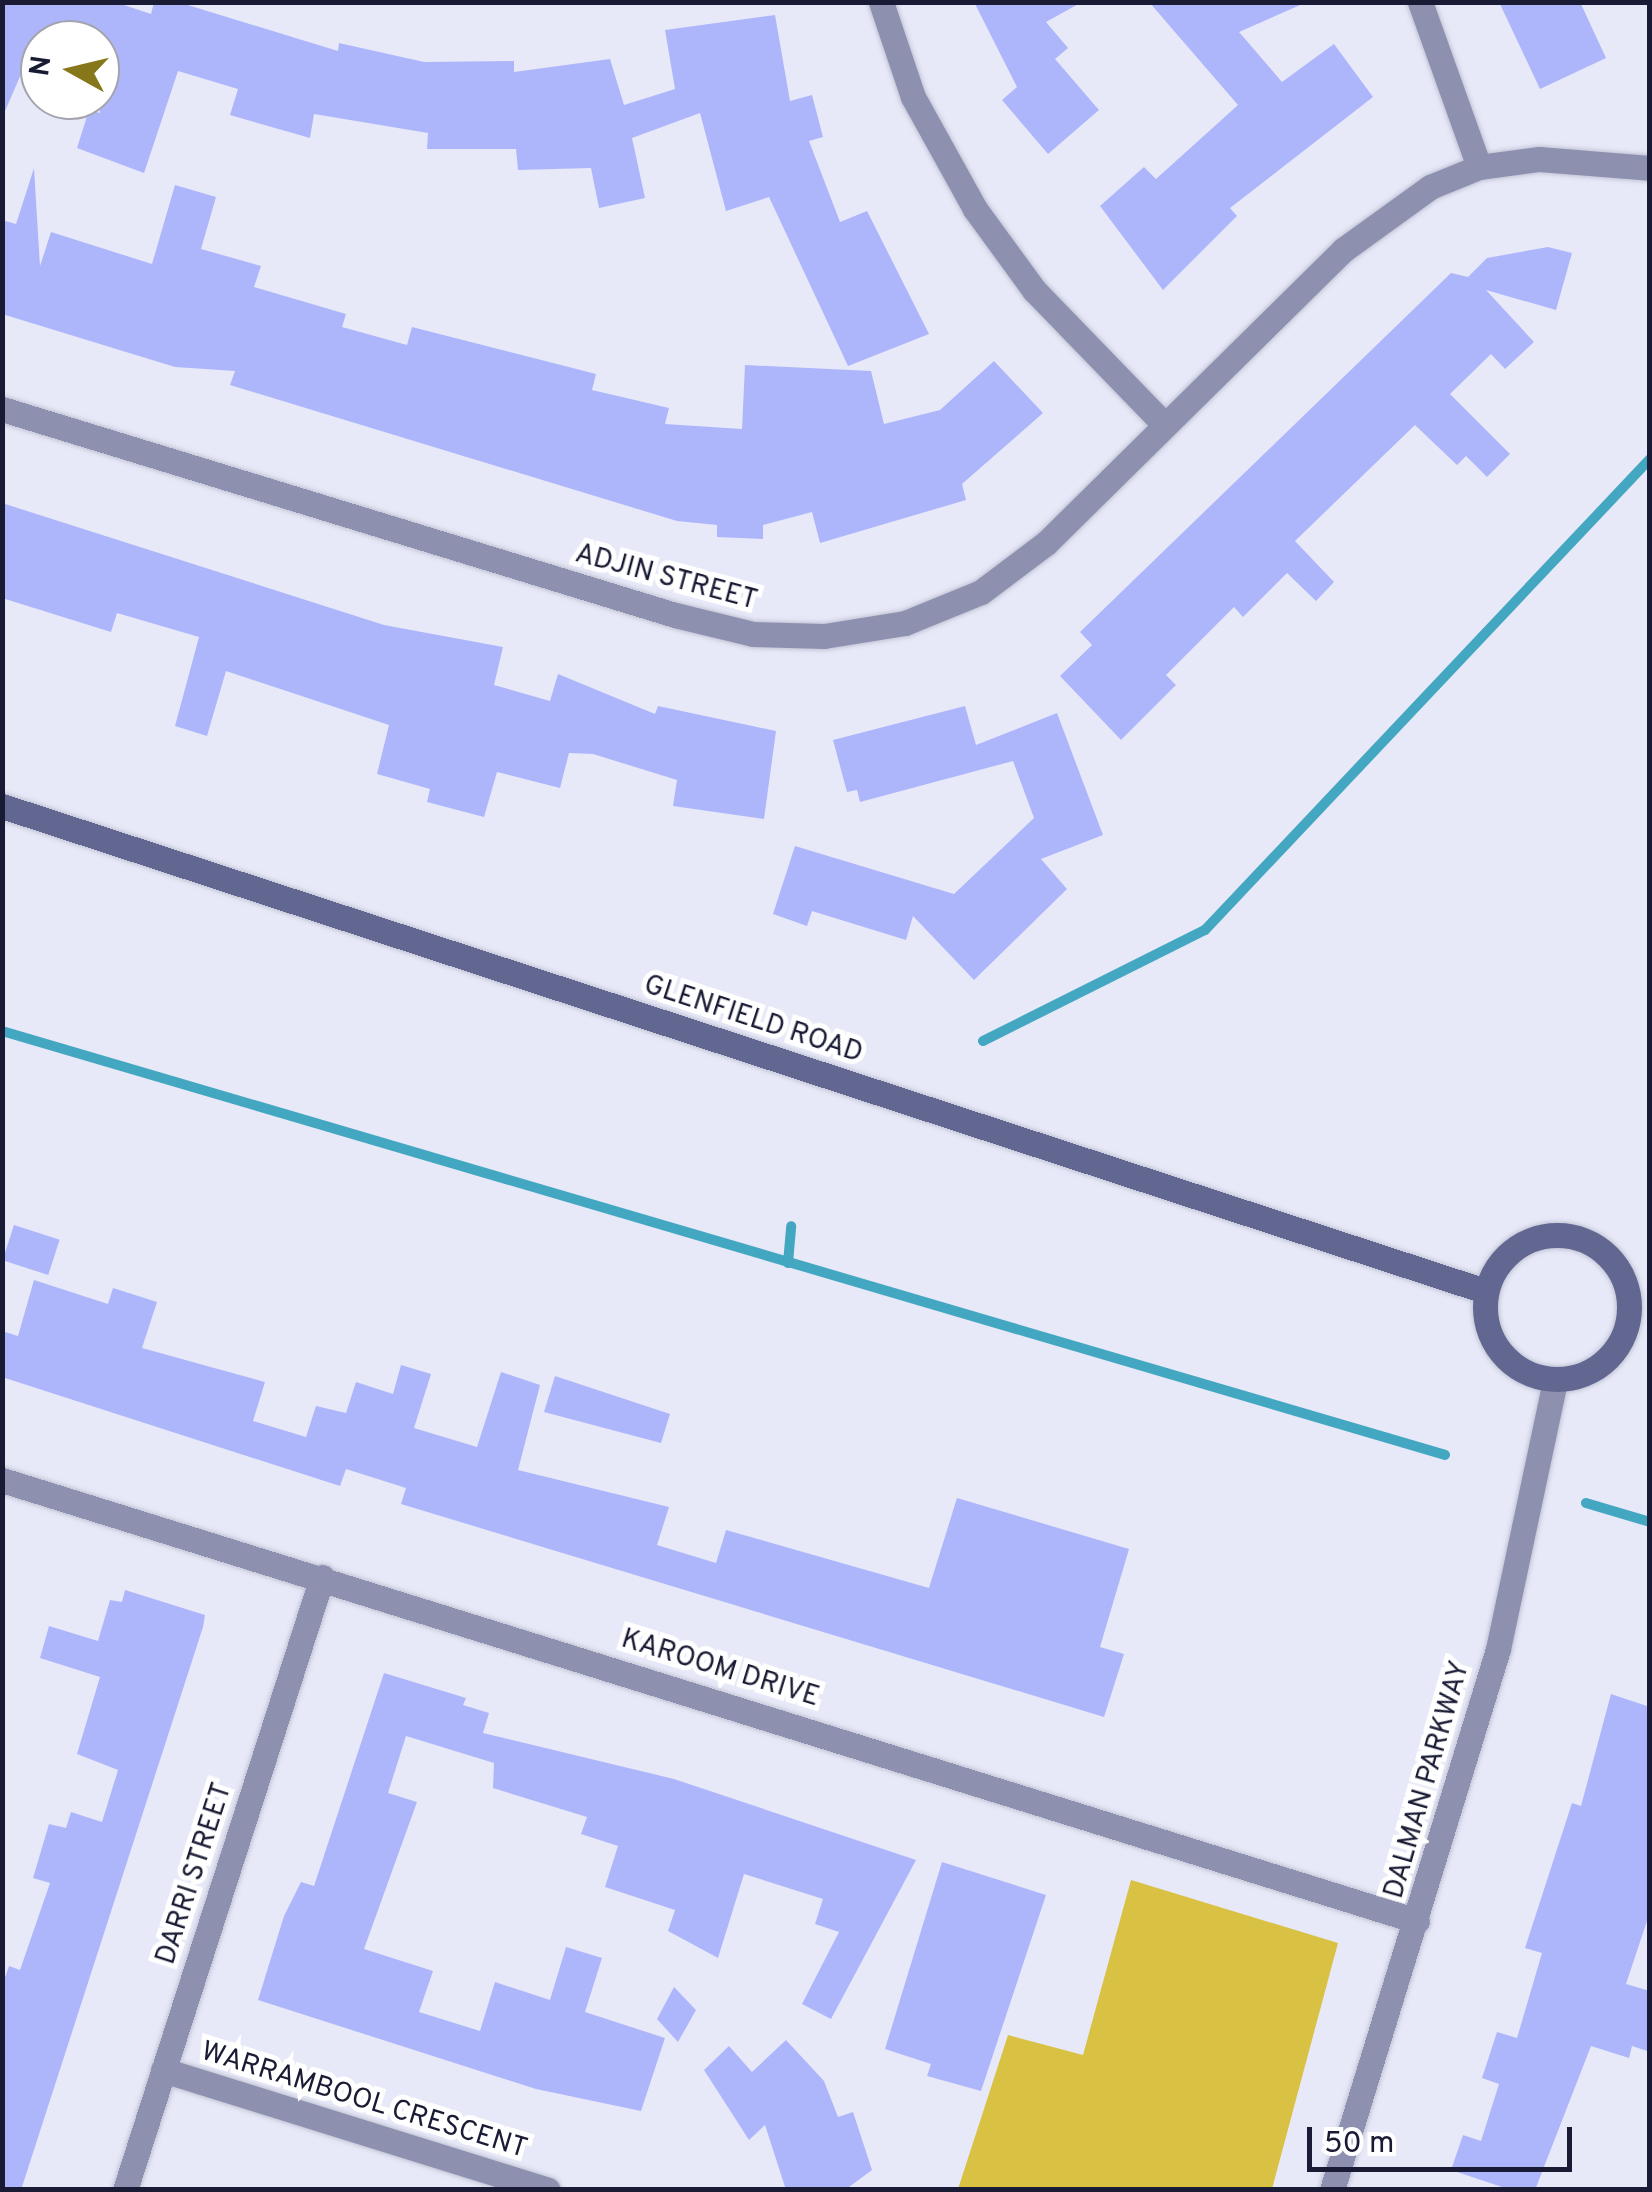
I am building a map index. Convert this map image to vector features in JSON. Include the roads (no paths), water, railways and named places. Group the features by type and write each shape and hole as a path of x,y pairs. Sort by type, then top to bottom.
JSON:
{"main road":[{"name":"GLENFIELD ROAD","path":"2,806 1485,1291"},
{"path":"1575,1236 1616,1264 1637,1337 1597,1368 1555,1380 1525,1373 1498,1350 1485,1291 1507,1254 1528,1240 1575,1236"}],"street":[{"path":"881,2 913,97 974,209 1034,290 1163,423"},
{"path":"1420,2 1478,168"},
{"name":"ADJIN STREET","path":"2,409 675,615 754,634 824,636 904,623 981,592 1046,543 1163,423 1343,250 1430,188 1478,168 1606,159 1650,168"},
{"name":"DALMAN PARKWAY","path":"1332,2190 1498,1649 1555,1380"},
{"name":"KAROOM DRIVE","path":"2,1480 1417,1921"},
{"name":"DARRI STREET","path":"125,2190 322,1577"},
{"name":"WARRAMBOOL CRESCENT","path":"163,2070 548,2190"}],"waterway":[{"path":"983,1041 1205,930 1650,459"},
{"path":"2,1031 1445,1455"},
{"path":"788,1263 791,1226"},
{"path":"1586,1503 1650,1522"}]}
